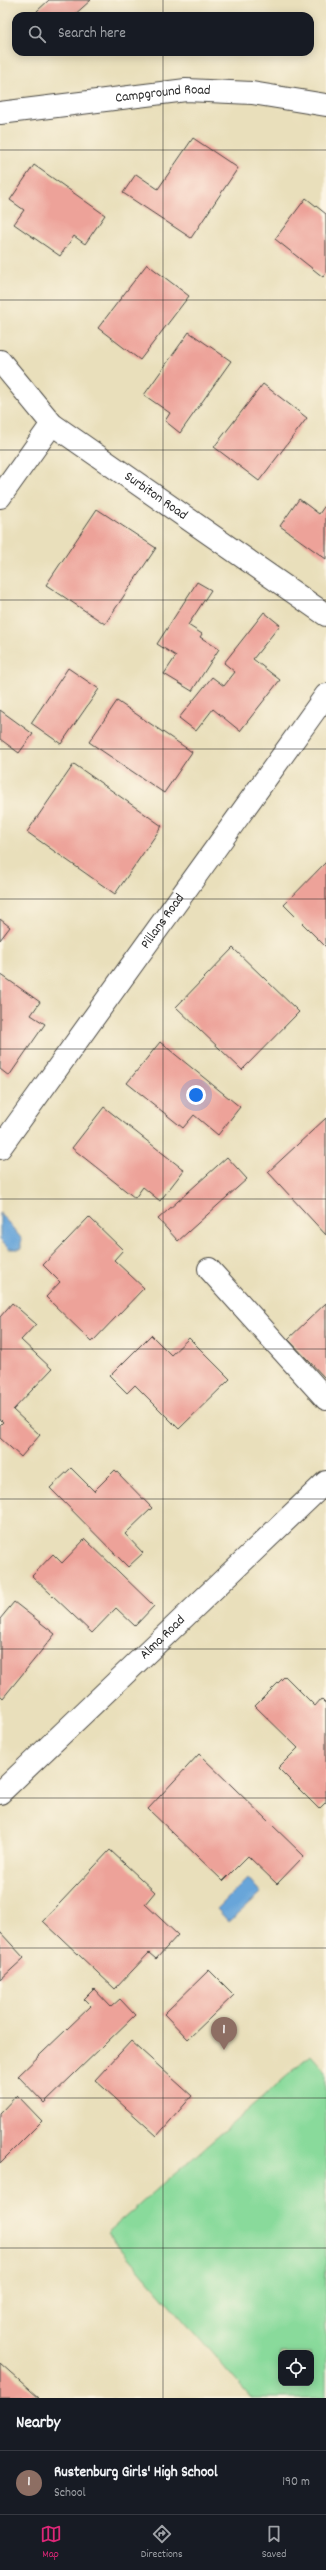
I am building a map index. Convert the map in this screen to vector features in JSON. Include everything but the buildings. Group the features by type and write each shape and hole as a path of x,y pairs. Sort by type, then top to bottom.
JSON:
{"street":[{"name":"Campground Road","path":"0,112 186,90 252,92 326,105"},
{"name":"Surbiton Road","path":"0,361 52,424 326,615"},
{"path":"0,497 52,424"},
{"name":"Pillans Road","path":"0,1148 326,695"},
{"path":"209,1269 326,1399"},
{"name":"Alma Road","path":"0,1793 326,1482"}],"green space":[{"path":"311,2055 326,2072 326,2398 251,2398 107,2233"}],"water":[{"path":"0,1213 21,1238 21,1249 9,1249 0,1240"},
{"path":"248,1878 261,1893 229,1922 217,1909"}],"place":[{"name":"Rustenburg Girls' High School","path":"224,2050"}]}
